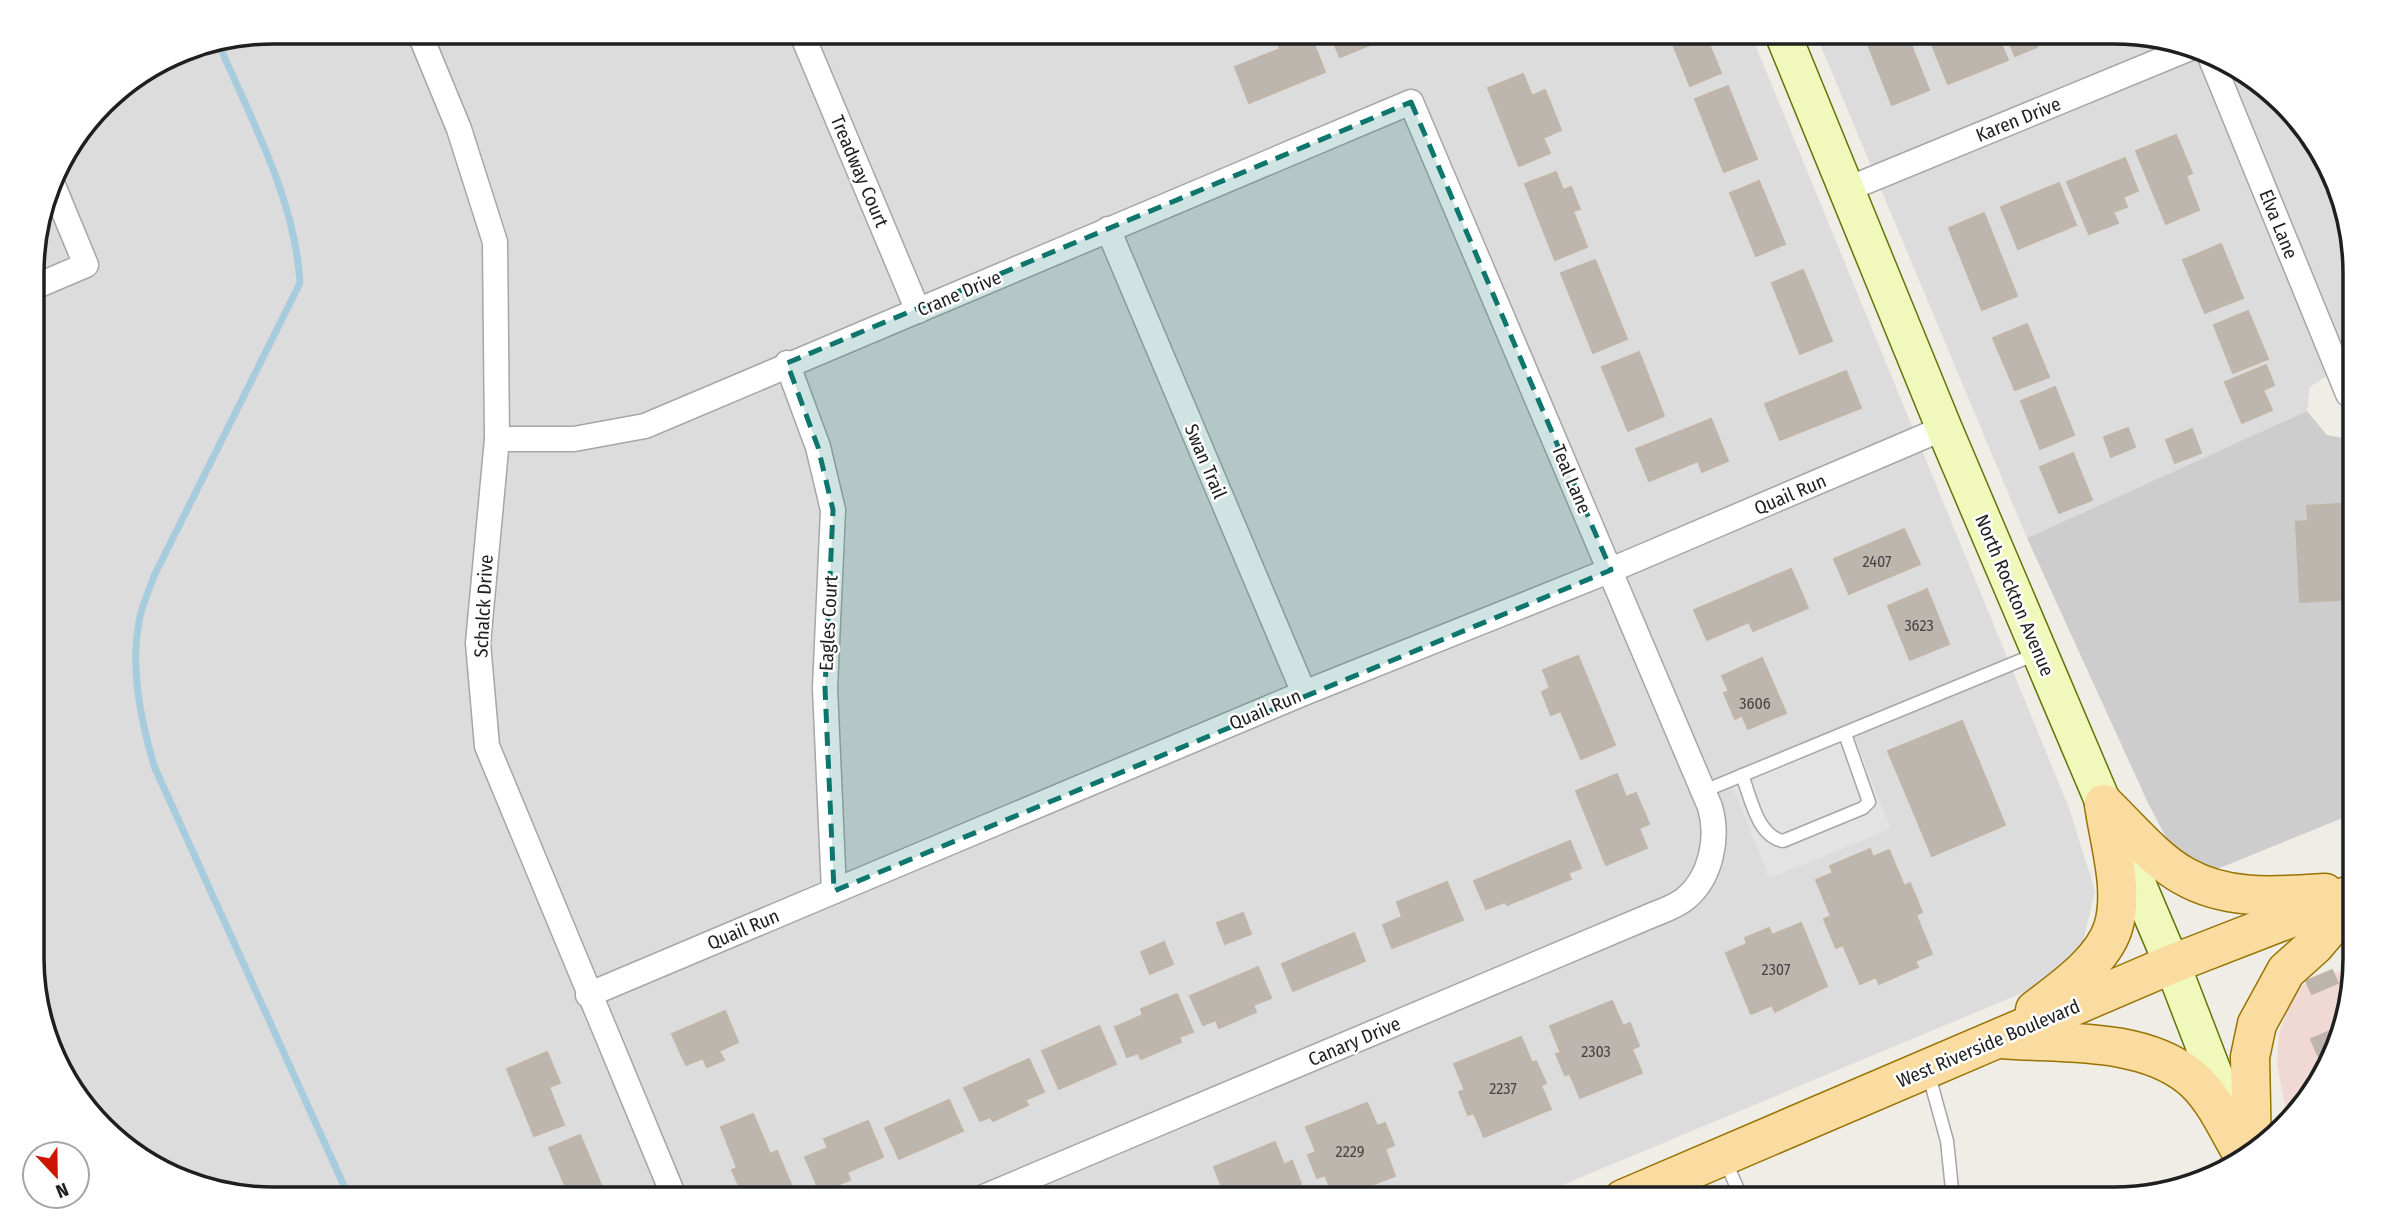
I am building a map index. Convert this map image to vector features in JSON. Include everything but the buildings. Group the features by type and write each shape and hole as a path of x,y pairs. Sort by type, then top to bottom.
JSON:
{"main road":[{"name":"North Rockton Avenue","path":"1787,44 1849,188 1944,428 2172,964 2243,1149"},
{"path":"2104,804 2182,876 2219,891 2259,897 2343,894"},
{"path":"1996,1039 2063,988 2094,958 2112,929 2117,898 2104,804"},
{"name":"West Riverside Boulevard","path":"1651,1187 2172,964 2343,899"},
{"path":"2252,1141 2250,1056 2258,1024 2286,971 2315,945 2343,909"},
{"path":"1996,1039 2125,1049 2159,1059 2189,1076 2205,1093 2241,1150"}],"street":[{"name":"Schalck Drive","path":"424,44 459,129 495,243 497,439 478,643 487,746 671,1187"},
{"name":"Treadway Court","path":"806,44 918,311"},
{"name":"Karen Drive","path":"1849,188 2178,53"},
{"name":"Elva Lane","path":"2214,66 2343,374"},
{"name":"Crane Drive","path":"497,439 575,439 645,426 787,363 918,311 1411,103"},
{"name":"Teal Lane","path":"1411,103 1703,791 1714,827 1709,860"},
{"path":"44,283 86,265 57,196"},
{"name":"Swan Trail","path":"1108,229 1304,693"},
{"name":"Eagles Court","path":"787,363 818,447 833,510 825,688 834,891"},
{"name":"Quail Run","path":"589,995 1304,693 1611,570 1944,428"},
{"name":"Canary Drive","path":"1022,1187 1669,908 1688,897 1697,886 1709,860"}],"lane":[{"path":"1703,791 2040,653"},
{"path":"1742,775 1764,832 1773,839 1783,841 1863,808 1869,802 1845,734"},
{"path":"1927,1069 1947,1141 1951,1187"},
{"path":"1723,1156 1737,1187"}],"highlighted area":[{"path":"1411,102 1611,570 834,891 825,688 833,510 818,447 787,363"}],"shaded area":[{"path":"257,44 1755,44 2069,808 2095,891 2081,951 2039,986 1558,1187 272,1187 213,1179 171,1164 145,1149 122,1130 82,1086 61,1046 46,988 44,257 52,213 61,185 91,133 111,111 145,82 185,61 228,48"},
{"path":"1820,44 2115,44 2174,52 2216,67 2254,91 2296,133 2313,158 2326,185 2341,243 2343,365 2310,387 2307,411 2027,538"},
{"path":"2307,411 2327,435 2343,438 2343,818 2205,874 2168,841 2148,803 2027,538"},
{"path":"1852,731 1891,829 1769,878 1730,780"},
{"path":"2342,970 2339,1003 2320,1060 2305,1086 2286,1109 2277,1065 2279,1033 2296,988"}],"waterway":[{"path":"221,50 281,190 290,220 300,283 154,576 139,622 136,677 154,766 345,1187"}]}
